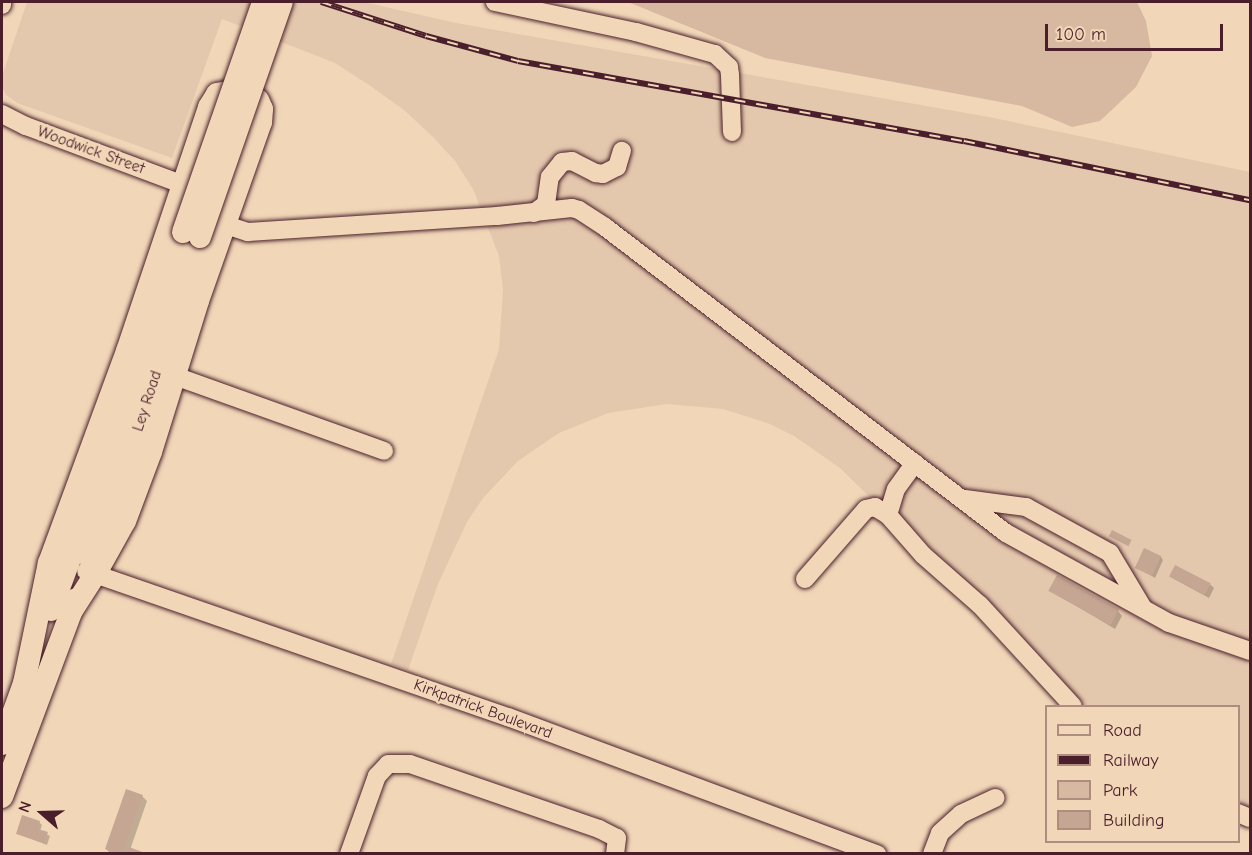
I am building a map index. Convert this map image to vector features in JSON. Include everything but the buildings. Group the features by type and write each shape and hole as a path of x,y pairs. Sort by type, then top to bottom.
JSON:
{"main road":[{"name":"Ley Road","path":"2,797 71,612 91,572 141,420 192,235 263,2"},
{"name":"Ley Road","path":"2,744 123,415 282,2"},
{"path":"23,688 49,563 127,351 181,184 215,96 234,90 258,100 262,109 261,123 151,452 124,521 91,572 79,566 72,552"}],"street":[{"path":"495,2 636,32 715,54 729,67 732,132"},
{"name":"Woodwick Street","path":"2,114 26,126 181,184"},
{"path":"534,213 546,204 551,175 562,162 572,160 603,174 617,167 622,151"},
{"path":"549,190 572,208 605,227 1006,533 1169,623 1251,651"},
{"path":"226,225 248,232 534,213 572,208"},
{"path":"175,376 384,451"},
{"path":"888,515 896,489 915,463"},
{"path":"963,499 1026,507 1110,554 1144,610"},
{"path":"805,579 866,509 875,507 888,515 923,555 980,605 1072,705"},
{"name":"Kirkpatrick Boulevard","path":"91,572 508,717 876,854"},
{"path":"349,854 377,776 388,764 410,764 599,829 617,838 615,854"},
{"path":"932,854 940,833 961,814 996,798"}],"shaded area":[{"path":"27,2 364,2 456,23 989,117 1250,172 1250,819 1240,814 1240,705 1081,705 840,468 794,436 770,424 723,409 667,404 608,413 559,433 518,461 483,498 467,522 438,584 408,670 391,664 499,349 503,289 499,256 473,189 455,161 404,110 335,63 222,19 172,158 17,103 6,95 2,87 2,76"}],"green space":[{"path":"628,2 1137,2 1146,21 1152,56 1136,87 1100,121 1072,127 1022,106 765,58"}],"railway":[{"path":"321,2 426,36 518,61 964,141 1250,200"}]}
